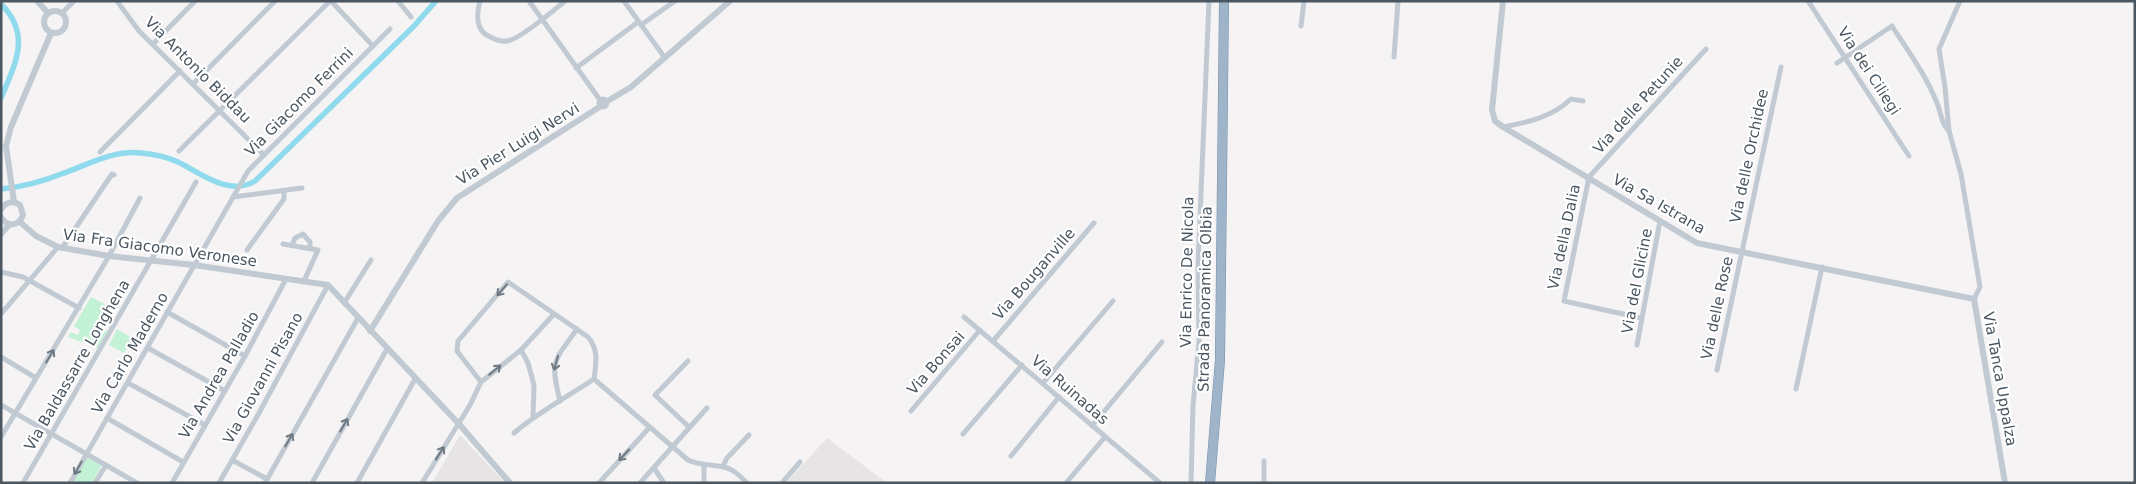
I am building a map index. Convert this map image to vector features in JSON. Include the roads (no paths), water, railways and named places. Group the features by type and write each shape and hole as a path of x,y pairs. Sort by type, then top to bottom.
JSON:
{"highway":[{"name":"Strada Panoramica Olbia","path":"1210,483 1220,360 1224,1"}],"street":[{"path":"38,1 48,13"},
{"path":"62,13 74,1"},
{"name":"Via Antonio Biddau","path":"117,1 139,31 264,155"},
{"path":"153,44 195,1"},
{"path":"192,84 275,1"},
{"path":"179,152 330,1 373,46"},
{"path":"398,1 411,17"},
{"path":"480,1 478,23 481,31 494,40 508,41 521,35 565,1"},
{"path":"529,1 602,103"},
{"path":"624,1 665,58"},
{"path":"576,68 675,1"},
{"name":"Via Pier Luigi Nervi","path":"370,331 438,220 456,198 602,103 631,87 730,1"},
{"name":"Via Enrico De Nicola","path":"1191,483 1193,405 1199,342 1198,266 1209,1"},
{"path":"1301,26 1304,1"},
{"path":"1394,56 1398,1"},
{"name":"Via Sa Istrana","path":"1504,1 1492,110 1495,121 1504,127 1697,243 1974,299"},
{"name":"Via dei Ciliegi","path":"1808,1 1909,156"},
{"path":"1949,131 1939,49 1960,1"},
{"path":"48,13 55,11 62,13 66,19 64,29 58,33 51,33"},
{"path":"48,13 44,24 51,33"},
{"name":"Via Tanca Uppalza","path":"1846,57 1892,26 1923,75 1938,103 1945,127 1949,131 1962,174 1980,287 1974,299 2004,483"},
{"name":"Via Giacomo Ferrini","path":"194,265 244,177 390,29"},
{"path":"1,234 10,225 20,222 23,215 22,208 13,199 6,146 11,127 51,33"},
{"name":"Via delle Petunie","path":"1589,177 1706,49"},
{"path":"1837,63 1846,57"},
{"name":"Via delle Orchidee","path":"1742,251 1781,67"},
{"path":"100,152 180,71"},
{"path":"1504,127 1538,120 1561,108 1571,98 1583,101"},
{"path":"1,314 60,248 112,174 114,175"},
{"name":"Via della Dalia","path":"1589,177 1564,301 1641,318"},
{"name":"Via Baldassarre Longhena","path":"23,483 196,182"},
{"path":"234,195 302,188"},
{"path":"247,250 284,199 284,191"},
{"path":"1,437 79,308 140,198"},
{"path":"1,210 13,199"},
{"path":"1,217 10,225"},
{"name":"Via del Glicine","path":"1637,345 1660,221"},
{"name":"Via Fra Giacomo Veronese","path":"20,222 36,236 60,248 109,256 194,265 328,286"},
{"name":"Via Bouganville","path":"993,341 1094,223"},
{"path":"292,245 295,238 303,234 310,242 310,248"},
{"path":"283,244 318,250 304,281"},
{"name":"Via delle Rose","path":"1717,370 1742,251"},
{"path":"344,303 371,260"},
{"name":"Via Carlo Maderno","path":"70,483 194,265"},
{"path":"1796,389 1822,267"},
{"path":"1,272 23,277 79,308"},
{"name":"Via Andrea Palladio","path":"172,483 245,356 286,279"},
{"path":"481,382 457,351 458,341 508,282 577,329 596,346 597,358 594,379 533,416 514,433"},
{"path":"328,286 458,424 510,483"},
{"name":"Via Giovanni Pisano","path":"219,483 328,286"},
{"path":"1043,383 1113,302"},
{"path":"167,312 245,356"},
{"path":"422,483 477,392 481,382 521,350 554,314"},
{"name":"Via Ruinadas","path":"964,317 1160,483"},
{"path":"232,460 266,481 358,318"},
{"path":"560,401 554,379 554,366 556,358 577,329"},
{"name":"Via Bonsai","path":"911,411 980,330"},
{"path":"1092,426 1162,342"},
{"path":"148,348 225,391"},
{"path":"312,483 387,349"},
{"path":"521,350 528,363 534,385 533,416"},
{"path":"1,357 36,378"},
{"path":"688,361 655,396 689,427"},
{"path":"963,434 1022,365"},
{"path":"357,483 415,379"},
{"path":"594,379 688,460 704,465 722,466 731,470 747,483"},
{"path":"128,383 204,425"},
{"path":"1010,456 1059,397"},
{"path":"1,405 87,452 137,483"},
{"path":"640,483 707,408"},
{"path":"107,418 184,462"},
{"path":"599,483 649,428"},
{"path":"722,466 726,458 748,435"},
{"path":"1066,482 1105,437"},
{"path":"1264,461 1264,483"},
{"path":"782,483 800,462"},
{"path":"95,483 106,464"},
{"path":"704,465 704,483"},
{"path":"654,468 664,483"}],"waterway":[{"path":"1,189 17,187 56,176 102,158 131,153 150,154 178,162 215,182 225,185 245,185 255,181 414,26 436,1"},
{"path":"1,4 16,27 18,38 18,50 15,61 1,98"}]}
